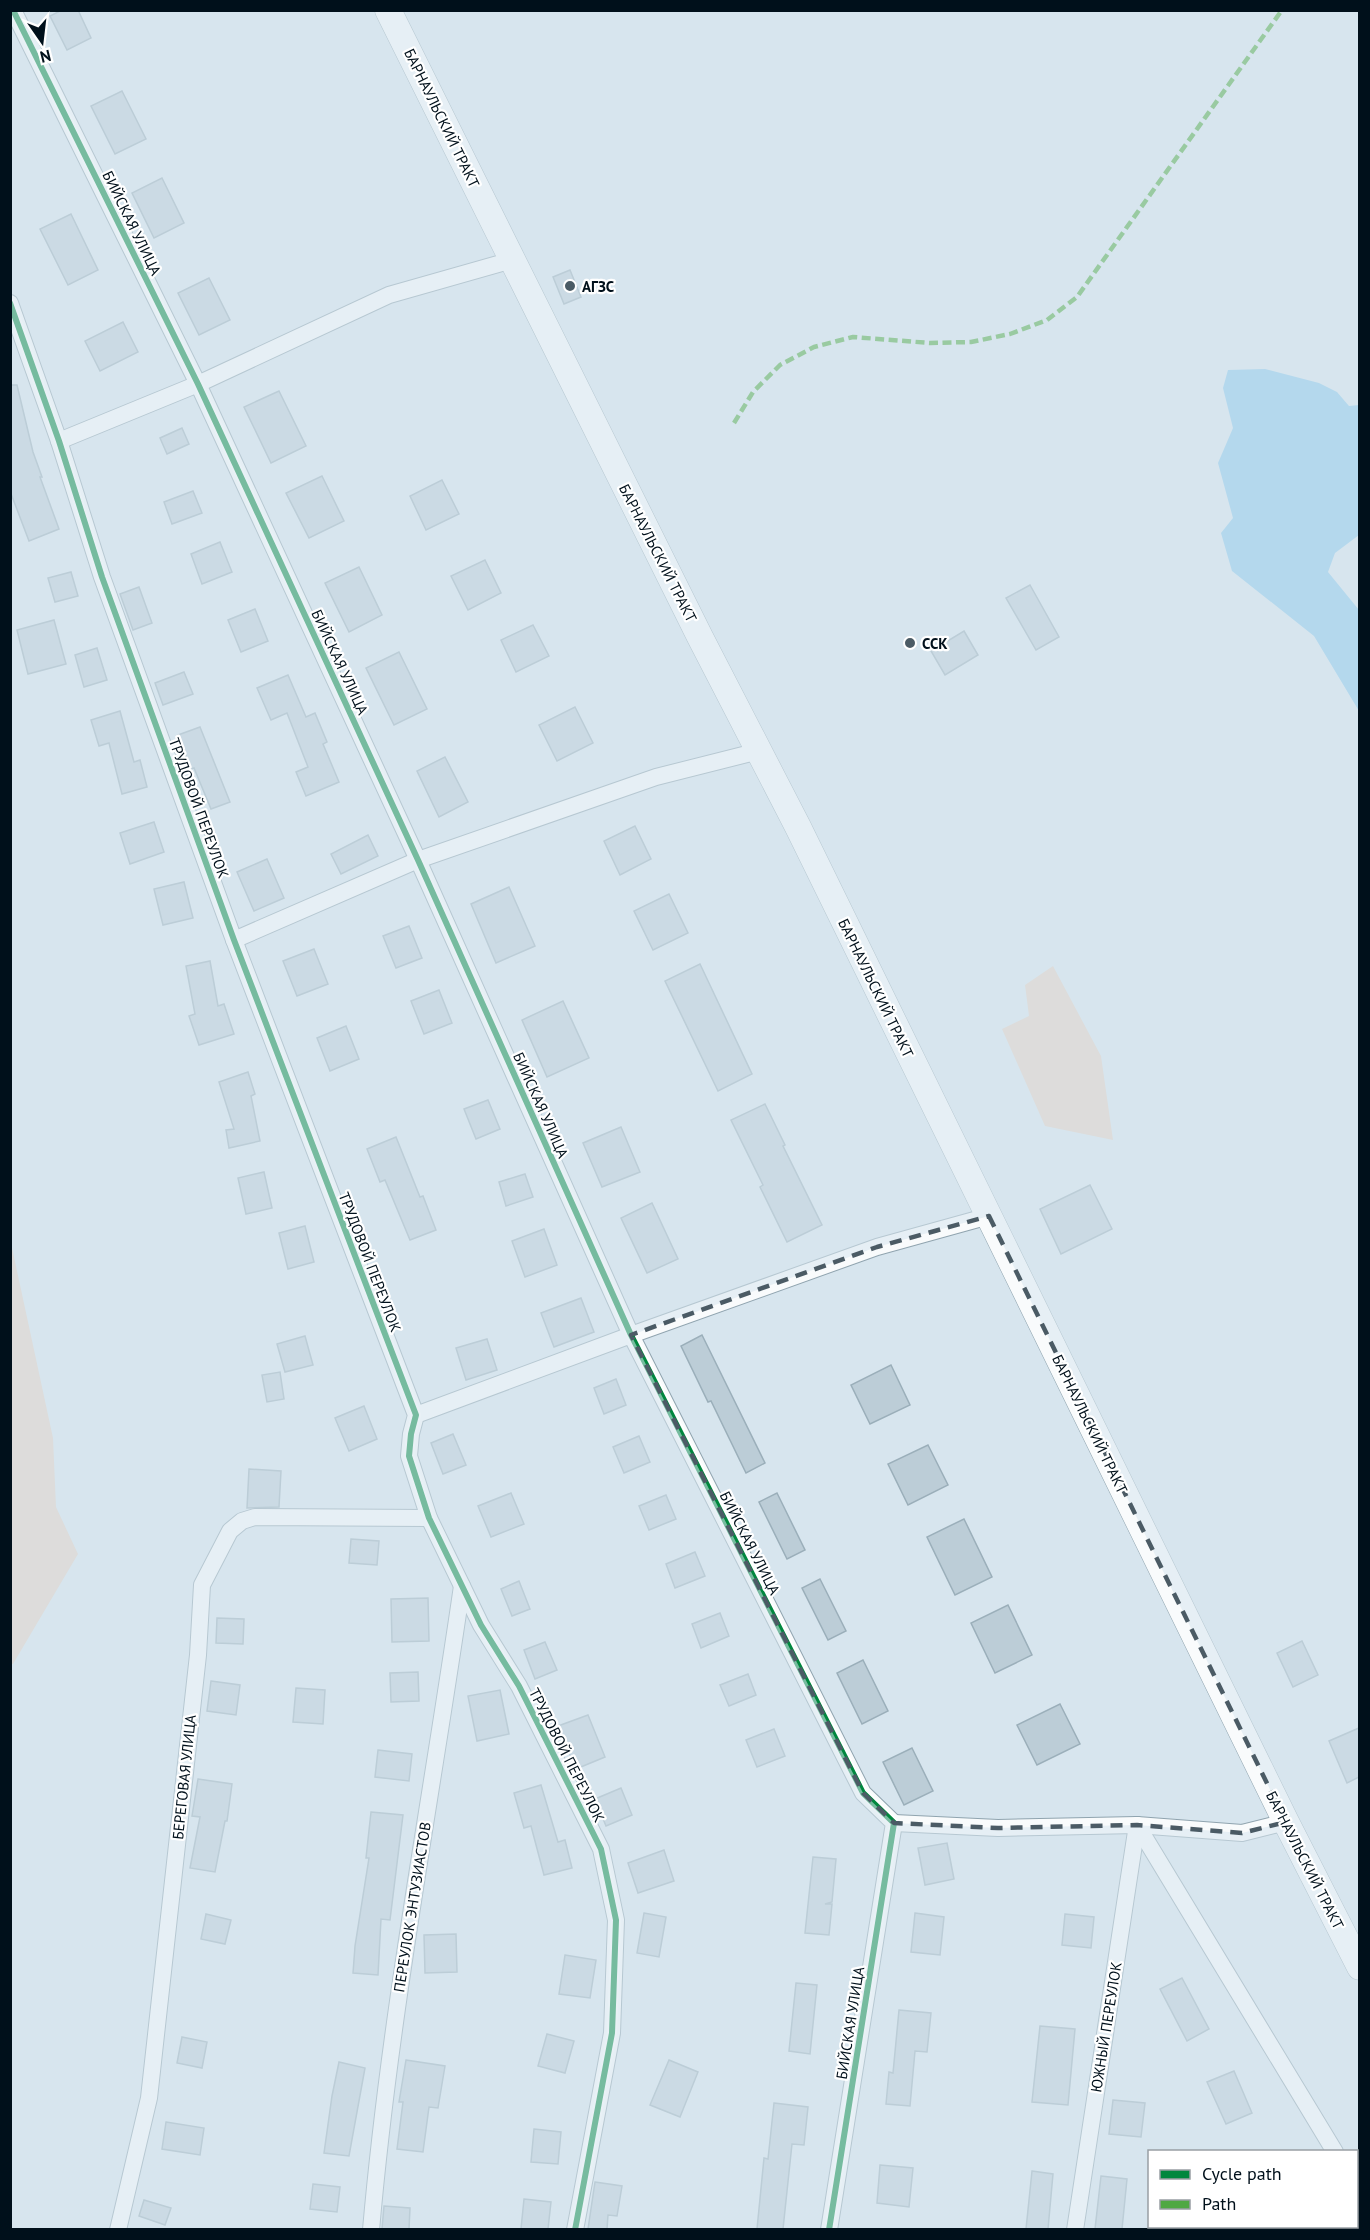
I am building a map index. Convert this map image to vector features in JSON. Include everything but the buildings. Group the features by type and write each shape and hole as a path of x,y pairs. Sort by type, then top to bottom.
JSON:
{"main road":[{"name":"БАРНАУЛЬСКИЙ ТРАКТ","path":"388,10 759,751 1359,1967"}],"street":[{"name":"БИЙСКАЯ УЛИЦА","path":"13,10 198,384 418,860 631,1335 863,1793 894,1823 829,2229"},
{"path":"59,441 198,384 389,295 512,260"},
{"name":"ТРУДОВОЙ ПЕРЕУЛОК","path":"10,303 17,345 59,441 102,577 234,940 416,1416 411,1434 409,1456 429,1518 481,1625 519,1686 601,1849 616,1920 612,2033 575,2229"},
{"path":"234,940 418,860 656,777 759,751"},
{"path":"416,1416 631,1335 876,1248 989,1216"},
{"name":"БЕРЕГОВАЯ УЛИЦА","path":"118,2229 149,2098 197,1666 202,1585 230,1531 242,1521 255,1517 429,1518"},
{"name":"ПЕРЕУЛОК ЭНТУЗИАСТОВ","path":"371,2229 380,2130 400,1980 462,1586"},
{"path":"894,1823 998,1828 1137,1825 1242,1833 1286,1822"},
{"path":"1137,1825 1334,2150"},
{"name":"ЮЖНЫЙ ПЕРЕУЛОК","path":"1075,2229 1137,1825"}],"highlighted area":[{"path":"989,1216 1286,1822 1242,1833 1137,1825 998,1828 894,1823 863,1793 631,1335 877,1247"}],"shaded area":[{"path":"1053,966 1101,1056 1113,1140 1045,1126 1002,1029 1029,1016 1025,985"},
{"path":"11,1243 53,1438 56,1507 78,1554 13,1664 10,1664"}],"water":[{"path":"1265,369 1319,383 1337,392 1349,406 1359,405 1359,535 1335,553 1328,572 1359,610 1359,711 1314,636 1232,571 1221,533 1233,518 1218,463 1233,428 1223,388 1228,370"}],"marked path":[{"path":"734,423 753,392 780,365 814,347 853,337 930,343 971,342 1010,334 1047,320 1077,297 1282,10"}],"cycle path":[{"path":"13,10 198,384 418,860 631,1335 863,1793 894,1823 829,2230"},
{"path":"10,303 59,441 102,577 234,940 416,1415 409,1456 429,1518 481,1625 519,1686 601,1849 616,1920 612,2033 575,2230"}],"place":[{"name":"АГЗС","path":"570,286"},
{"name":"ССК","path":"910,643"}]}
